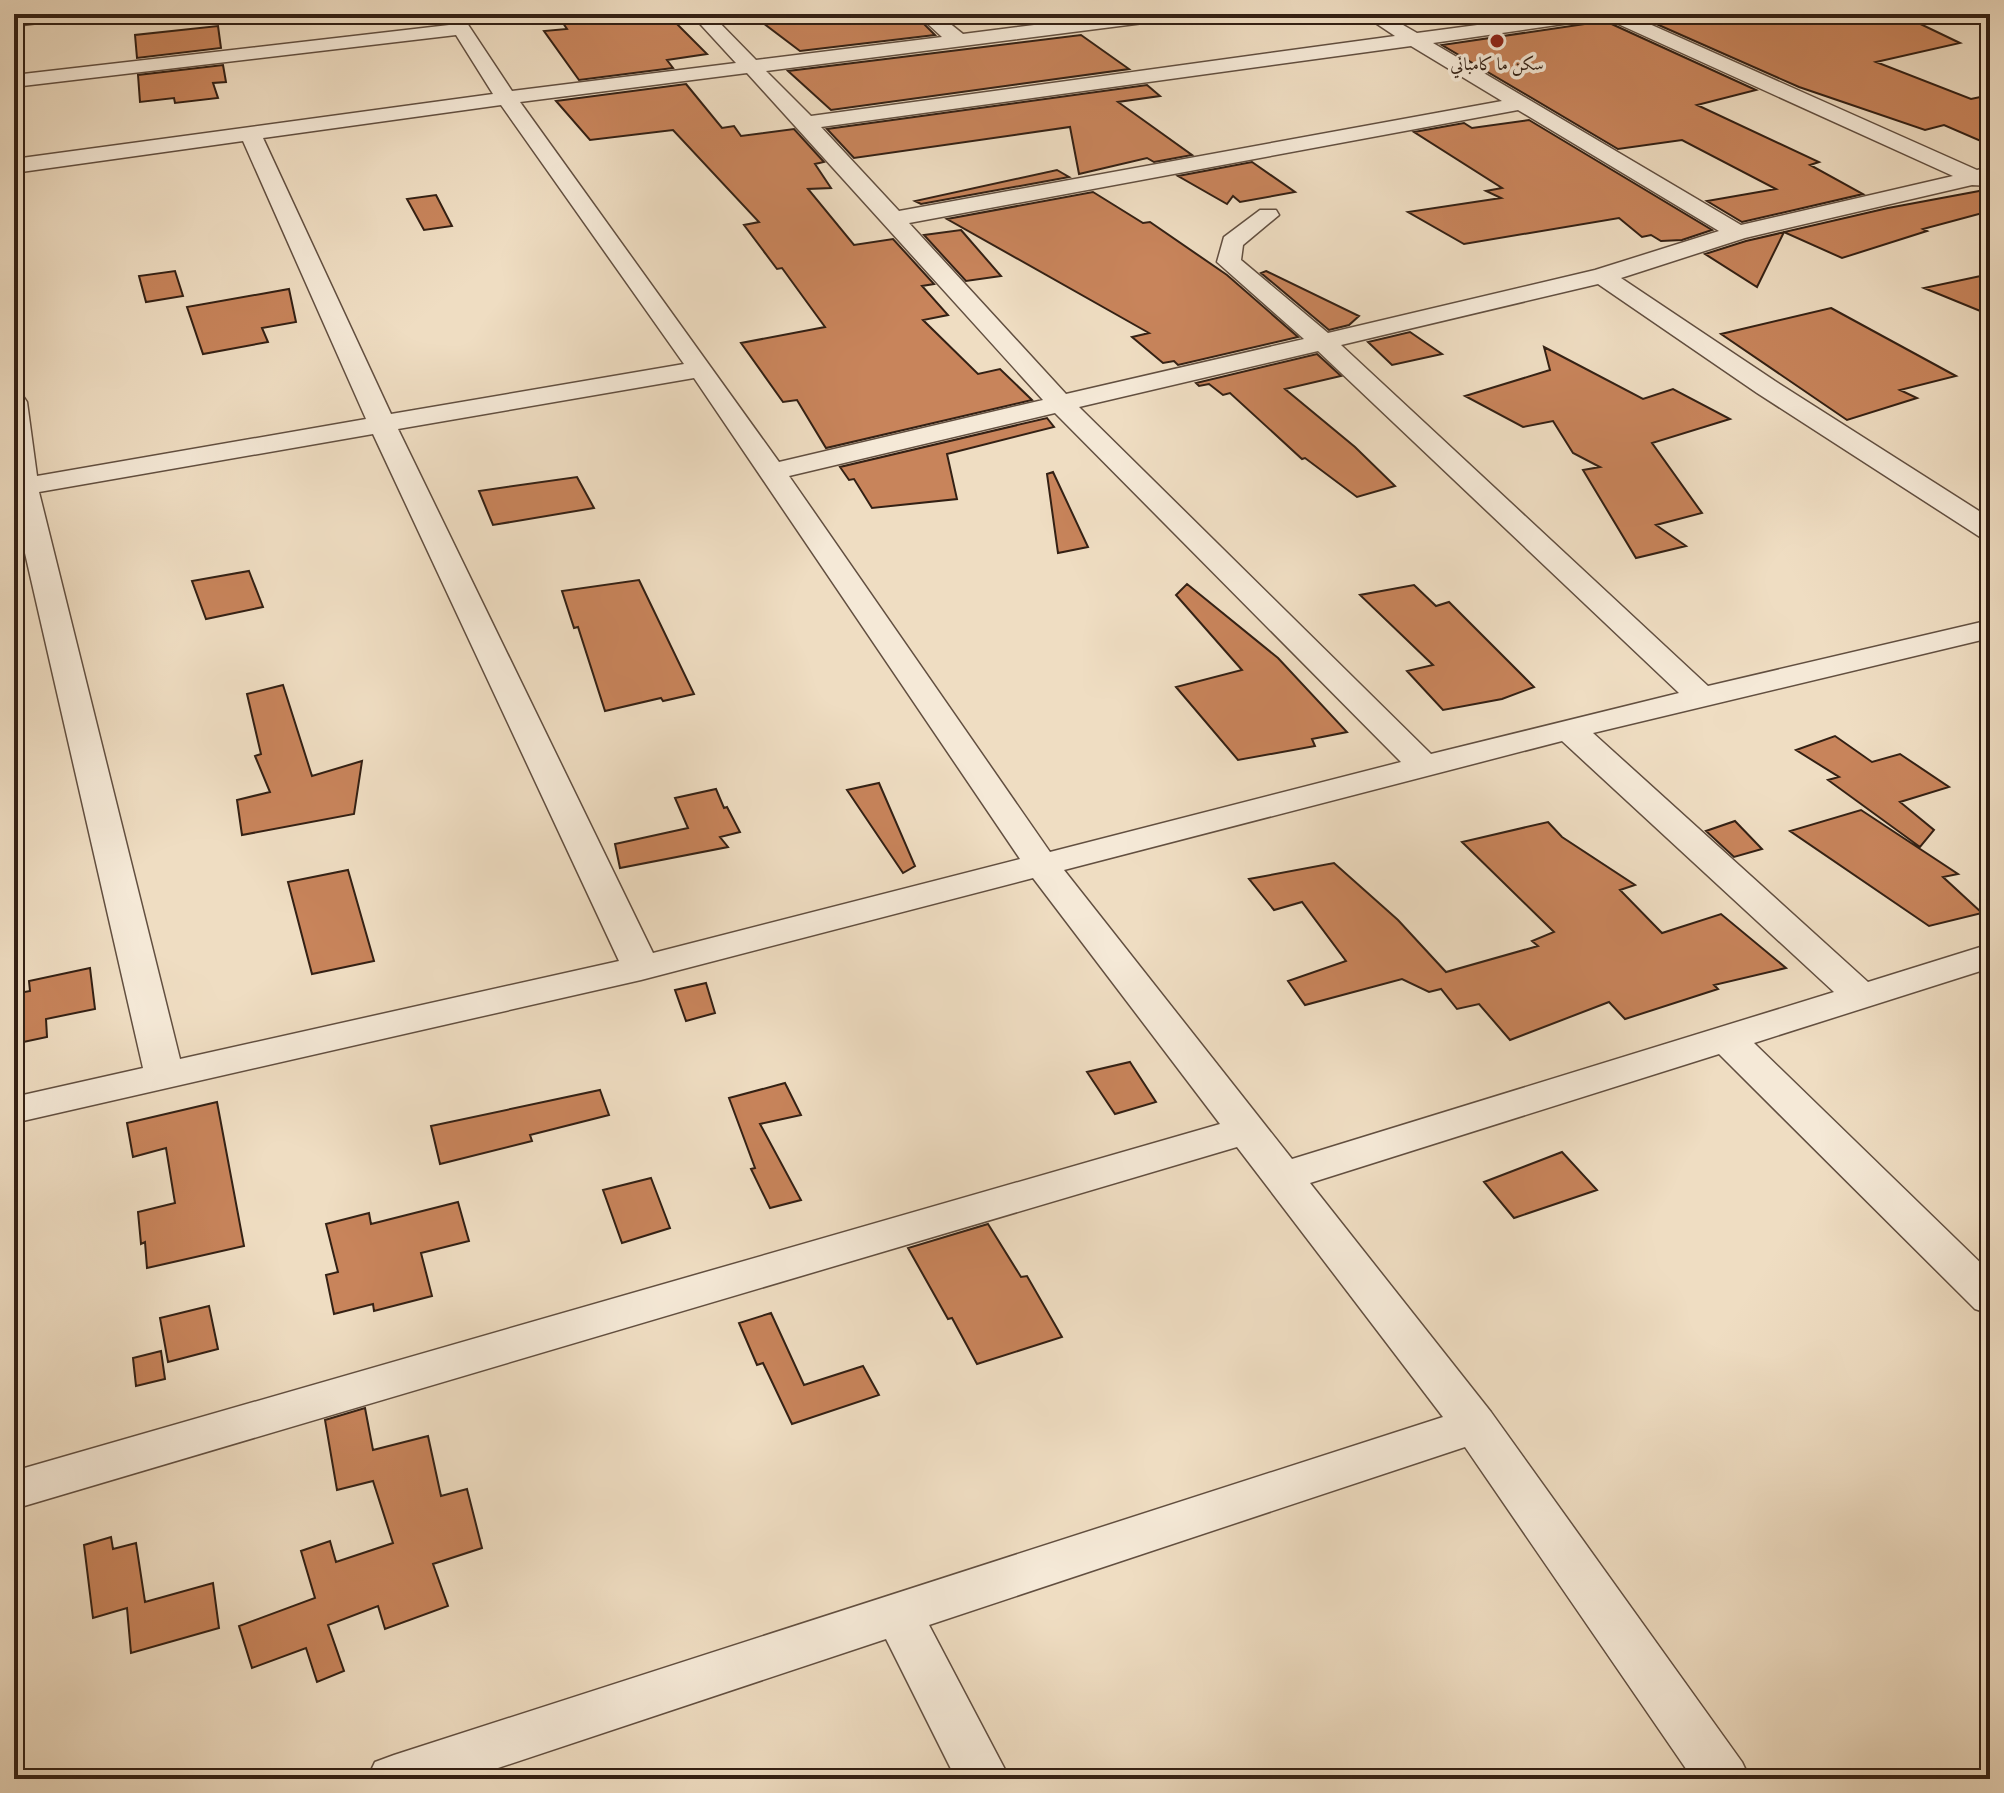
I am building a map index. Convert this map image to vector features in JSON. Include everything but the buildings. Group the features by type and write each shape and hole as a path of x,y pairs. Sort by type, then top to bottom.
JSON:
{"street":[{"path":"14,20 63,14"},
{"path":"700,14 806,123 1060,403 1424,766"},
{"path":"926,14 959,41"},
{"path":"14,166 506,98 1160,14"},
{"path":"1371,14 1738,233"},
{"path":"806,123 1600,14"},
{"path":"1611,14 1985,179"},
{"path":"14,81 457,22 506,98 727,406 1042,866 1475,1425 1723,1779"},
{"path":"894,219 1519,104"},
{"path":"251,134 382,424 641,968"},
{"path":"770,472 1602,276 1738,233 1985,179"},
{"path":"1268,215 1232,242 1229,262 1322,341 1702,698"},
{"path":"1602,276 1766,387 1990,531"},
{"path":"19,487 698,369"},
{"path":"14,402 19,487 164,1074"},
{"path":"14,1110 641,968 1569,729 1990,629"},
{"path":"1569,729 1861,996"},
{"path":"1282,1177 1990,956"},
{"path":"1726,1038 1990,1298"},
{"path":"14,1490 1247,1130"},
{"path":"394,1779 1475,1425"},
{"path":"898,1614 983,1779"}],"place":[{"name":"سكن ما كامباني","path":"1497,41"}]}
